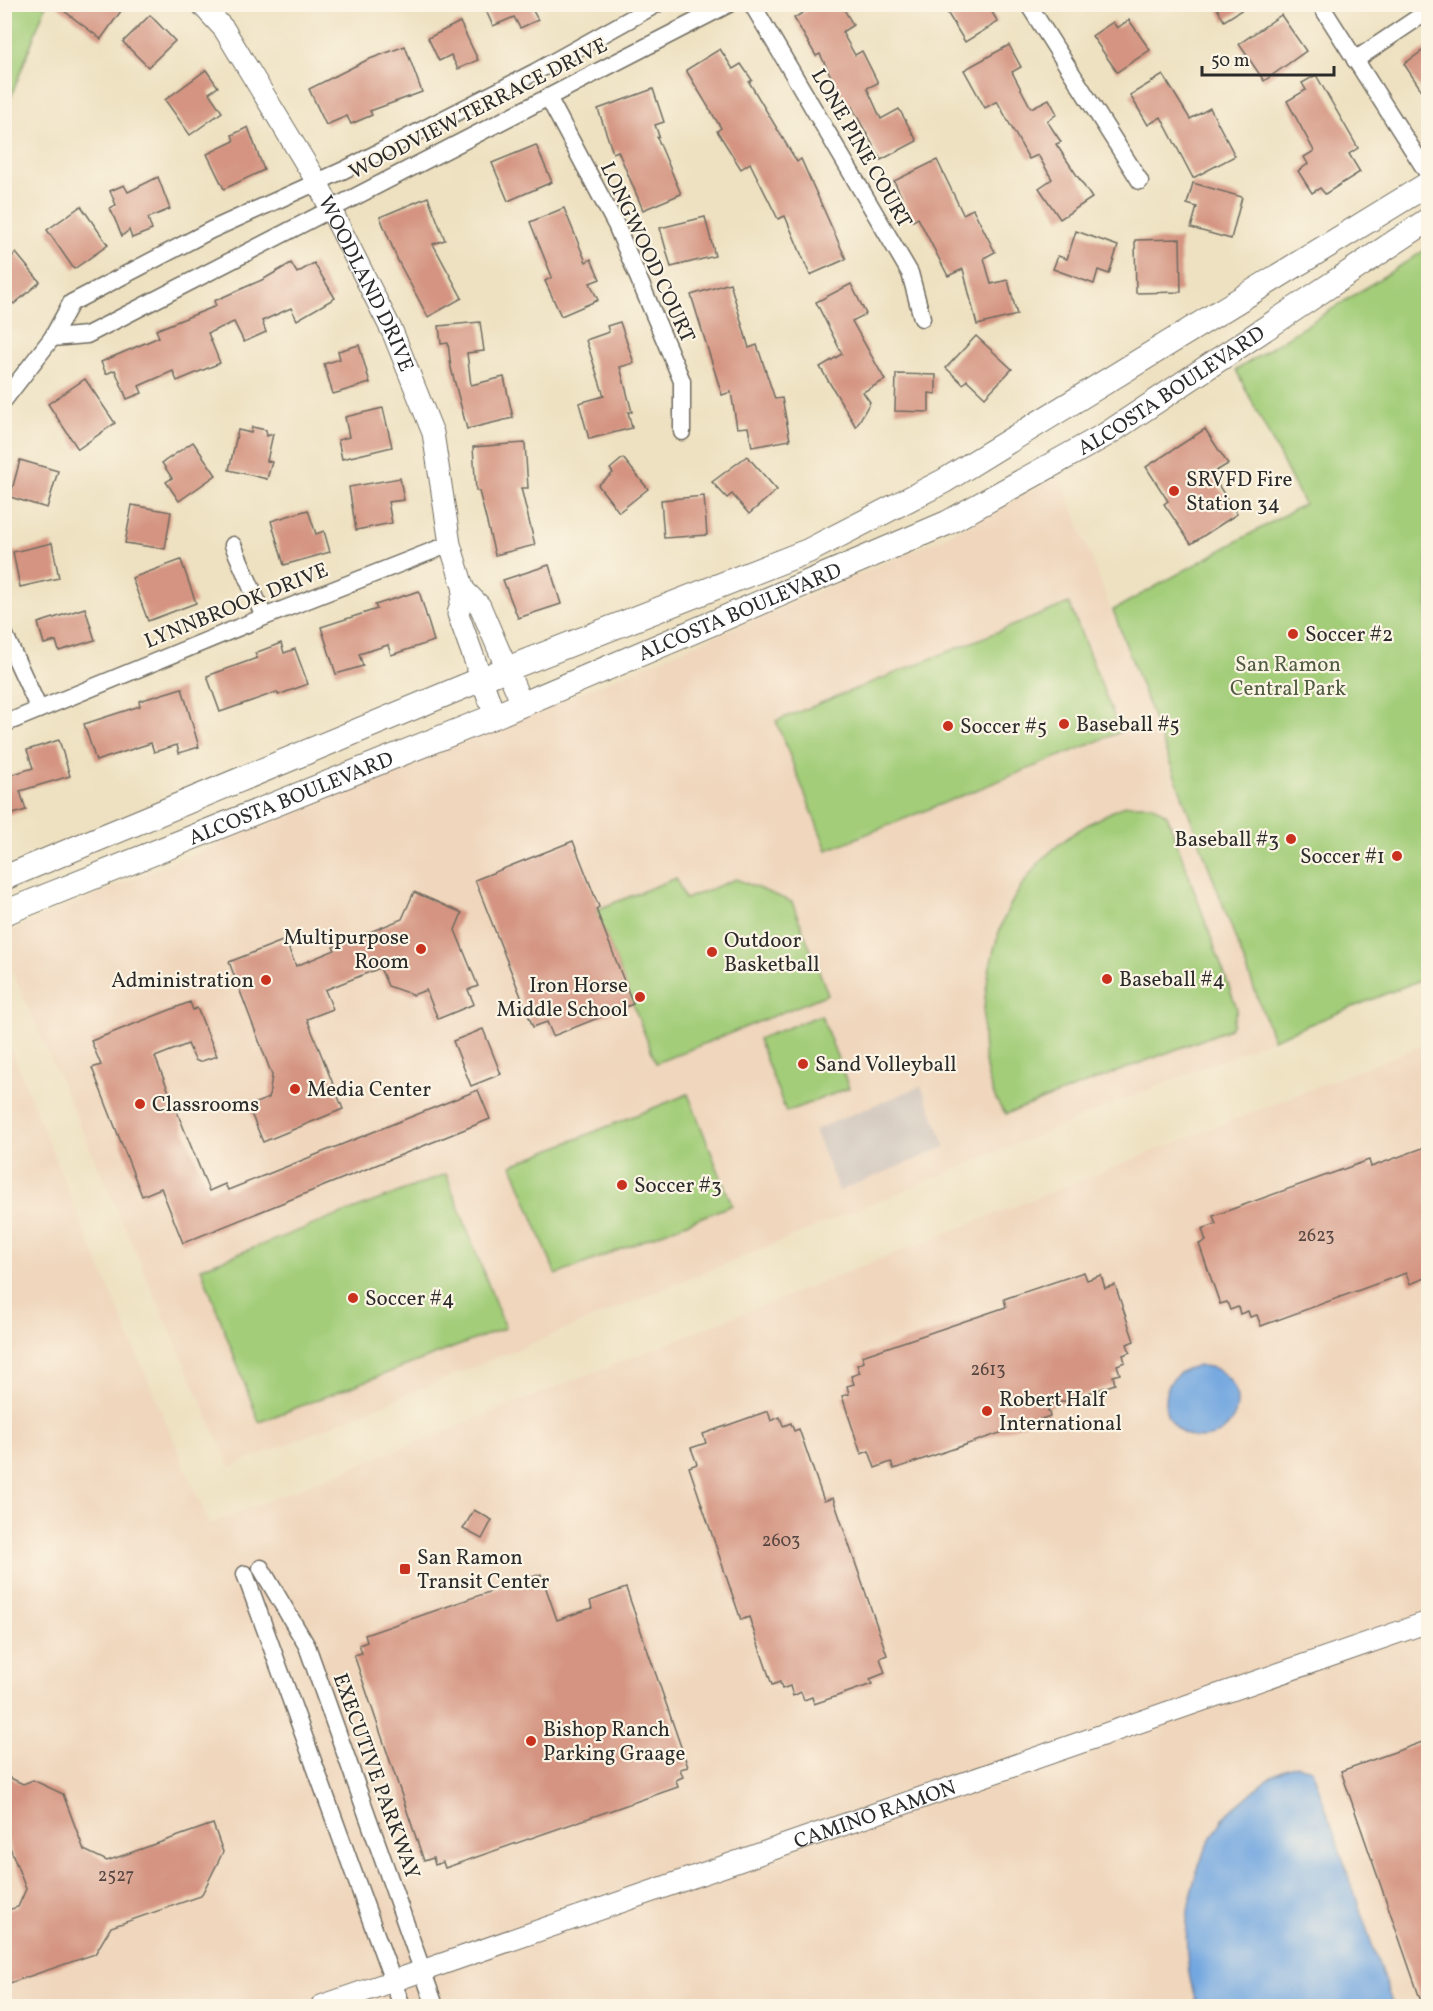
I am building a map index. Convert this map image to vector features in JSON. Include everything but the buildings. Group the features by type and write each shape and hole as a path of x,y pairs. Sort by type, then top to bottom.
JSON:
{"main road":[{"name":"ALCOSTA BOULEVARD","path":"4,878 505,669 807,551 944,481 1428,184"},
{"name":"ALCOSTA BOULEVARD","path":"4,913 495,716 946,523 1107,434 1428,220"}],"street":[{"name":"WOODLAND DRIVE","path":"201,4 224,29 317,182 393,333 433,433 450,544 464,590 480,606 505,669 522,704"},
{"name":"WOODVIEW TERRACE DRIVE","path":"4,400 52,338 71,303 211,230 317,182 535,72 657,4"},
{"name":"WOODVIEW TERRACE DRIVE","path":"52,338 87,335 332,211 729,4"},
{"name":"LONE PINE COURT","path":"752,4 910,273 922,318"},
{"path":"1028,4 1140,181"},
{"path":"1320,4 1428,174"},
{"path":"1356,60 1428,11"},
{"name":"LONGWOOD COURT","path":"548,98 616,225 682,381 682,432"},
{"name":"LYNNBROOK DRIVE","path":"4,724 264,616 450,544"},
{"path":"233,545 264,616"},
{"name":"WOODLAND DRIVE","path":"464,590 458,614 495,716"},
{"path":"4,633 39,709"},
{"name":"EXECUTIVE PARKWAY","path":"261,1568 308,1646 435,2007"},
{"path":"245,1574 402,2007"},
{"name":"CAMINO RAMON","path":"321,2007 1428,1622"}],"shaded area":[{"name":"Iron Horse Middle School","path":"1060,475 1273,1039 230,1467 5,955 4,933 683,650 945,537"},
{"path":"4,1031 75,1208 209,1524 1428,1043 1428,2006 5,2006"},
{"path":"921,1086 946,1147 839,1191 814,1130"}],"green space":[{"path":"4,5 46,5 5,113"},
{"name":"San Ramon Central Park","path":"1428,248 1428,977 1273,1039 1113,610 1304,504 1236,370"},
{"name":"Soccer #5","path":"1069,603 1120,732 827,850 776,721"},
{"name":"Baseball #4","path":"1126,805 1152,805 1167,815 1237,1009 1232,1026 1227,1030 1006,1114 994,1094 986,1069 983,1040 988,977 1003,921 1022,886 1048,854 1079,830"},
{"name":"Outdoor Basketball","path":"676,878 685,899 736,879 792,902 828,994 656,1063 596,910"},
{"name":"Sand Volleyball","path":"821,1015 849,1088 786,1112 758,1039"},
{"name":"Soccer #3","path":"688,1094 732,1205 556,1275 512,1165"},
{"name":"Soccer #4","path":"446,1174 505,1328 259,1422 201,1268"}],"water":[{"path":"1208,1366 1227,1376 1235,1388 1237,1402 1235,1416 1227,1428 1215,1436 1194,1438 1175,1428 1167,1416 1165,1395 1175,1376 1187,1368"},
{"path":"1297,1765 1312,1769 1393,2006 1197,2006 1187,1958 1186,1933 1193,1885 1201,1862 1211,1839 1229,1812 1270,1777"}],"place":[{"name":"SRVFD Fire Station 34","path":"1174,491"},
{"name":"Soccer #2","path":"1293,634"},
{"name":"Baseball #5","path":"1064,724"},
{"name":"Soccer #5","path":"948,726"},
{"name":"Baseball #3","path":"1291,839"},
{"name":"Soccer #1","path":"1397,856"},
{"name":"Multipurpose Room","path":"421,949"},
{"name":"Outdoor Basketball","path":"712,952"},
{"name":"Baseball #4","path":"1107,979"},
{"name":"Administration","path":"266,980"},
{"name":"Iron Horse Middle School","path":"640,997"},
{"name":"Sand Volleyball","path":"803,1064"},
{"name":"Media Center","path":"295,1089"},
{"name":"Classrooms","path":"140,1104"},
{"name":"Soccer #3","path":"622,1185"},
{"name":"Soccer #4","path":"353,1298"},
{"name":"Robert Half International","path":"987,1411"},
{"name":"San Ramon Transit Center","path":"405,1569"},
{"name":"Bishop Ranch Parking Graage","path":"531,1741"}]}
